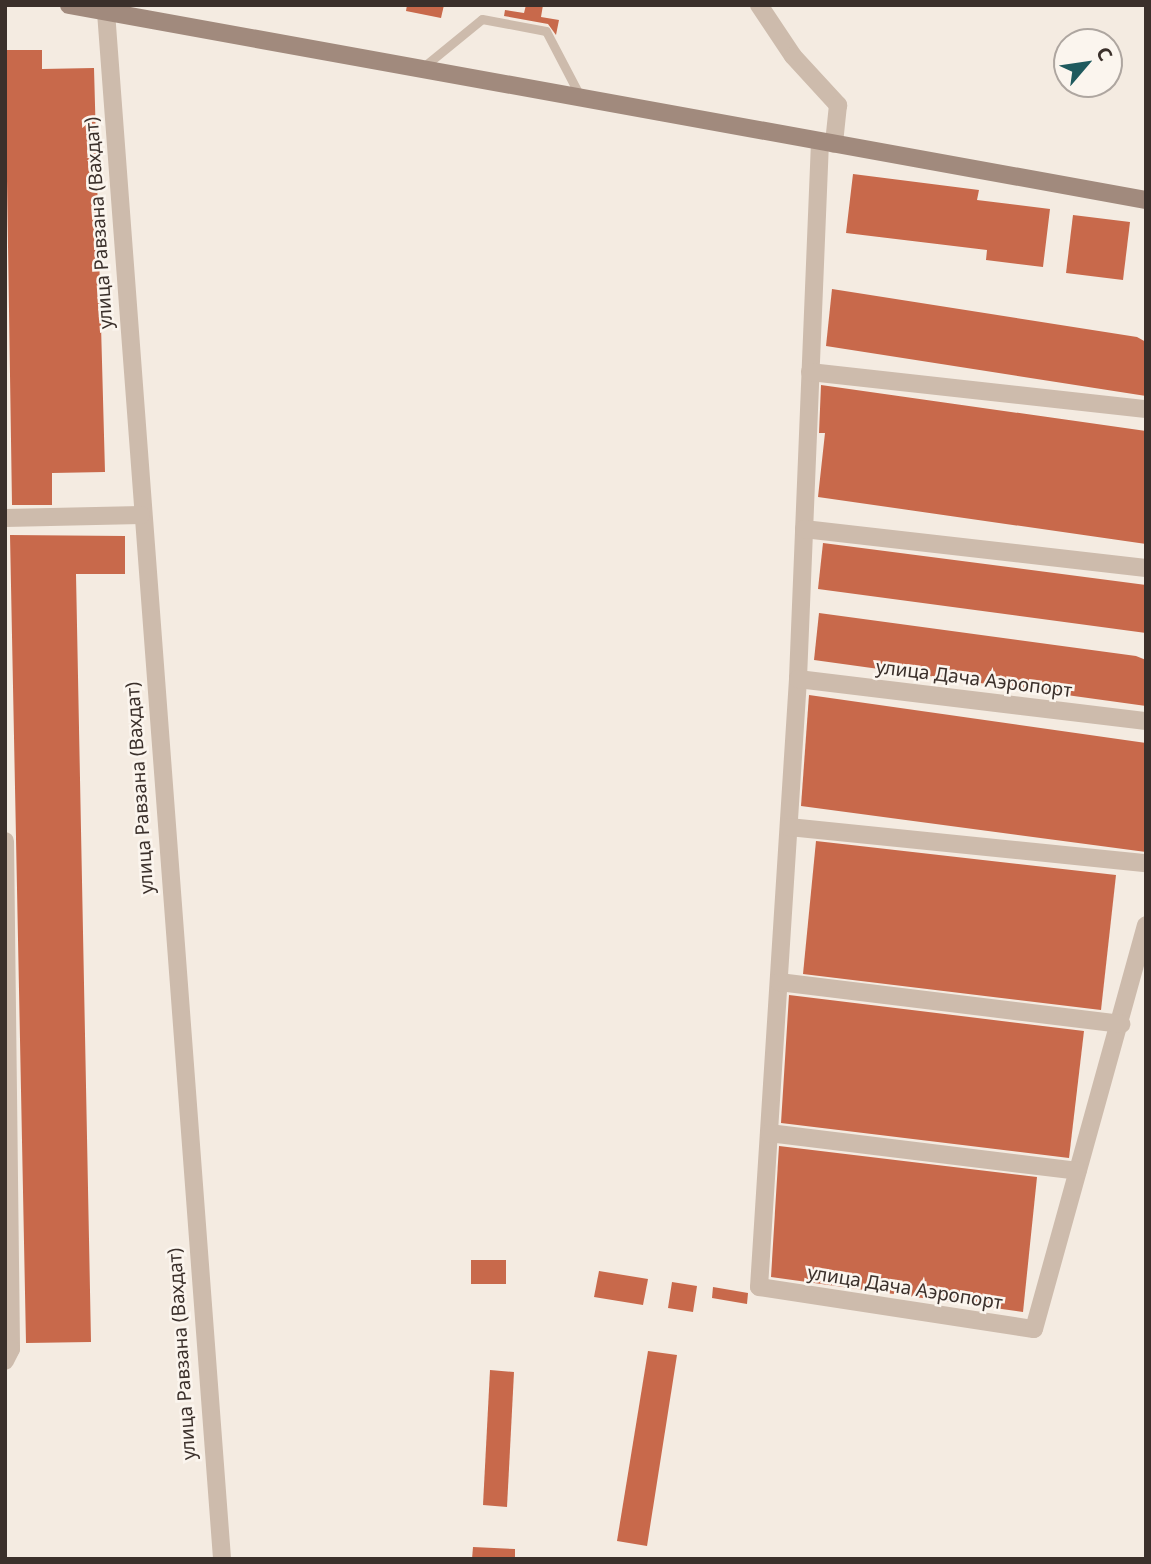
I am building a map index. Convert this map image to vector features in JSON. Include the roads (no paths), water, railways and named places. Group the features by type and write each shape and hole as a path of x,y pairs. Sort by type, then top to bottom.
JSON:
{"main road":[{"path":"69,5 1146,200"}],"street":[{"name":"улица Дача Аэропорт","path":"759,5 793,56 838,104 827,143 810,372 798,679 759,1287 1034,1329 1121,1024 1146,925"},
{"name":"улица Равзана (Вахдат)","path":"106,12 141,515 222,1559"},
{"path":"810,372 1146,409"},
{"path":"5,518 141,515"},
{"path":"804,529 1146,568"},
{"name":"улица Дача Аэропорт","path":"798,679 1146,721"},
{"path":"789,827 1146,863"},
{"path":"5,841 6,1361"},
{"path":"779,982 1121,1024"},
{"path":"769,1133 1078,1171"}],"lane":[{"path":"422,68 482,19 546,31 582,100"}]}
